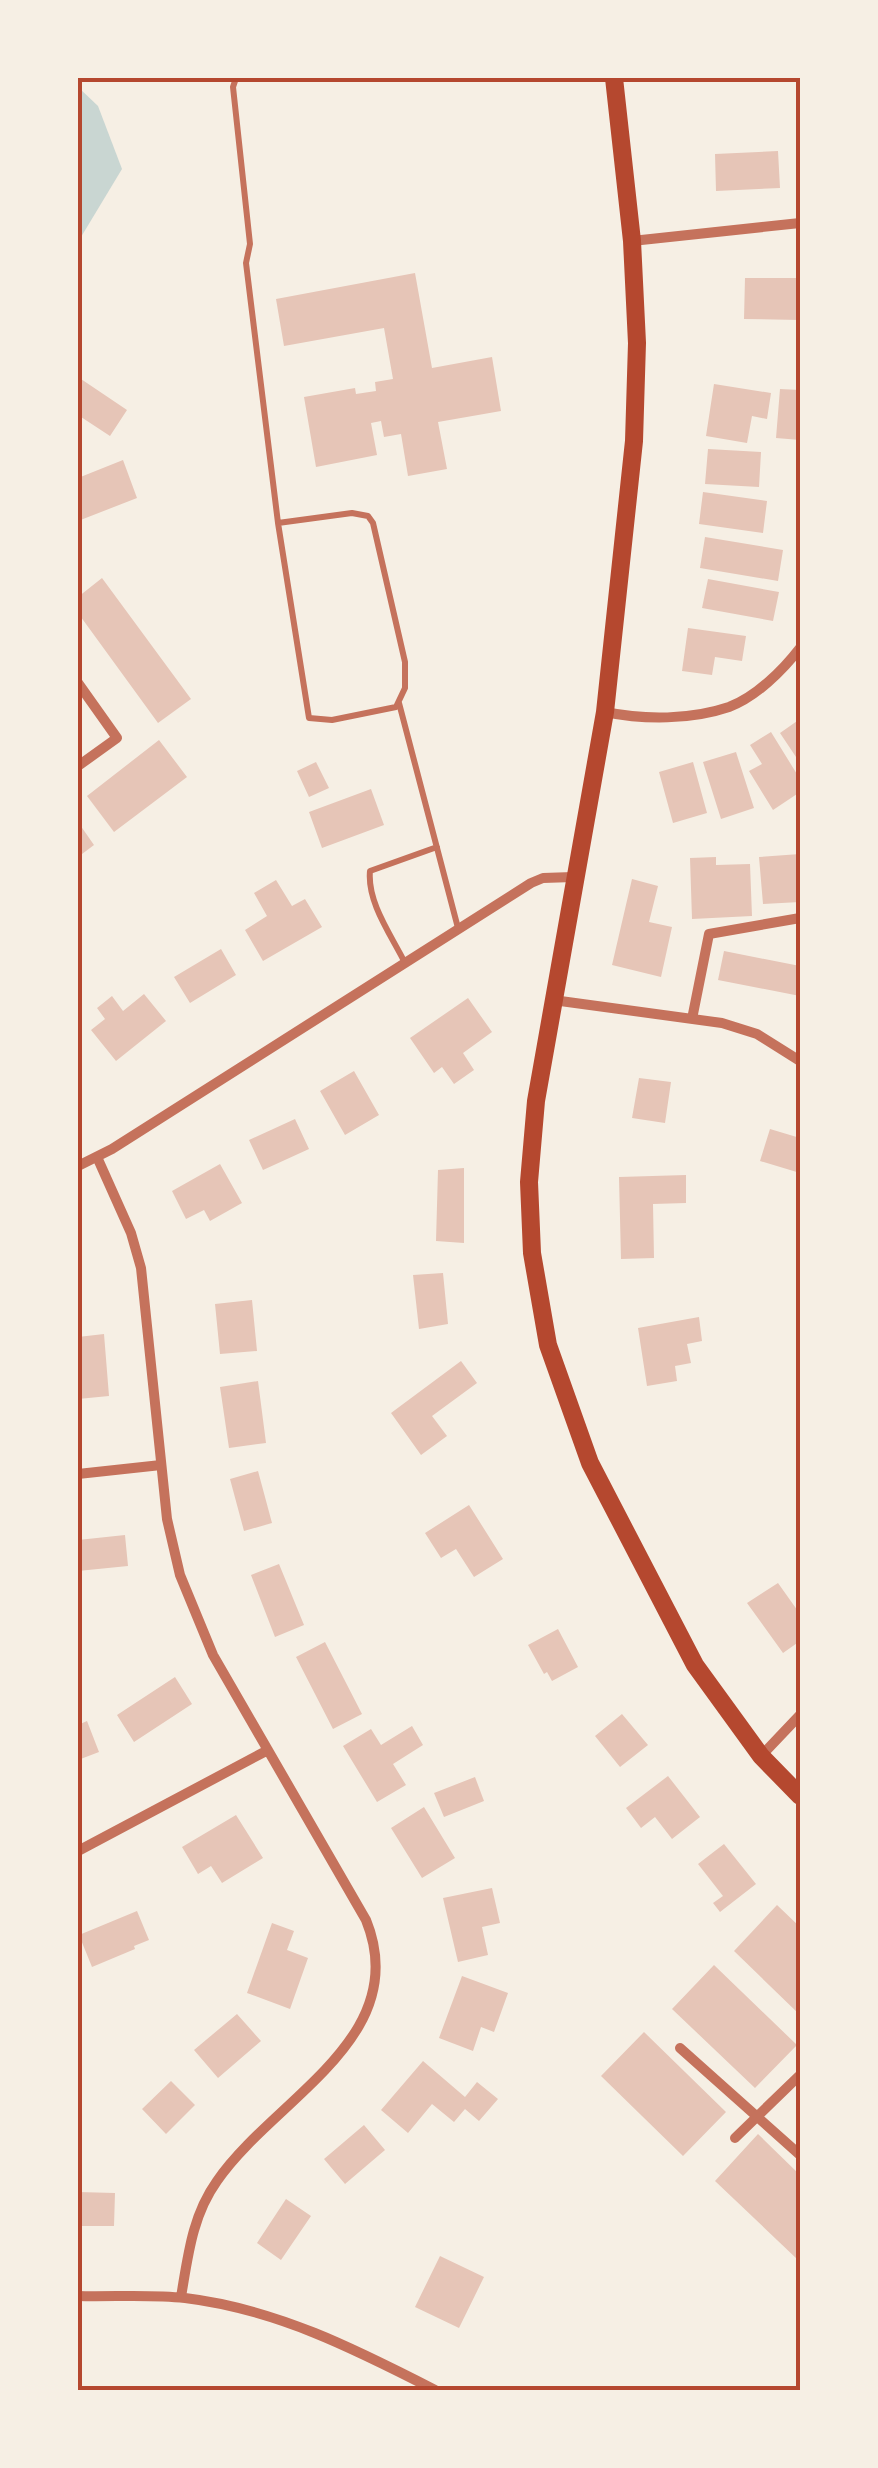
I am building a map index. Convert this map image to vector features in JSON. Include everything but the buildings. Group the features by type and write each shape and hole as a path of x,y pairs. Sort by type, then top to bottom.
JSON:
{"main road":[{"path":"614,78 632,240 637,343 634,441 605,712 536,1100 528,1194 534,1268 548,1345 590,1463 640,1564 695,1665 761,1756 800,1796"}],"street":[{"path":"632,240 800,223"},
{"path":"605,712 634,717 678,716 730,707 783,669 800,648"},
{"path":"78,766 117,738 79,689"},
{"path":"78,1166 97,1158 530,882 574,876"},
{"path":"692,1019 709,934 800,918"},
{"path":"554,1000 722,1023 756,1034 800,1060"},
{"path":"97,1158 131,1233 141,1268 167,1520 180,1575 197,1620 366,1920 376,1954 376,1982 362,2024 346,2049 238,2152 214,2184 192,2234 180,2298"},
{"path":"78,1474 161,1466"},
{"path":"761,1756 800,1715"},
{"path":"78,1851 268,1750"},
{"path":"680,2048 800,2154"},
{"path":"735,2138 800,2075"},
{"path":"78,2296 180,2298 279,2318 341,2342 435,2390"}],"lane":[{"path":"236,78 233,87 250,244 246,263 278,523 309,718 332,720 396,707 405,688 404,662 373,523 368,516 352,512 278,523"},
{"path":"398,702 458,928"},
{"path":"404,962 376,906 368,884 370,871 437,848"}],"shaded area":[{"path":"78,87 98,106 122,169 78,242"}]}
